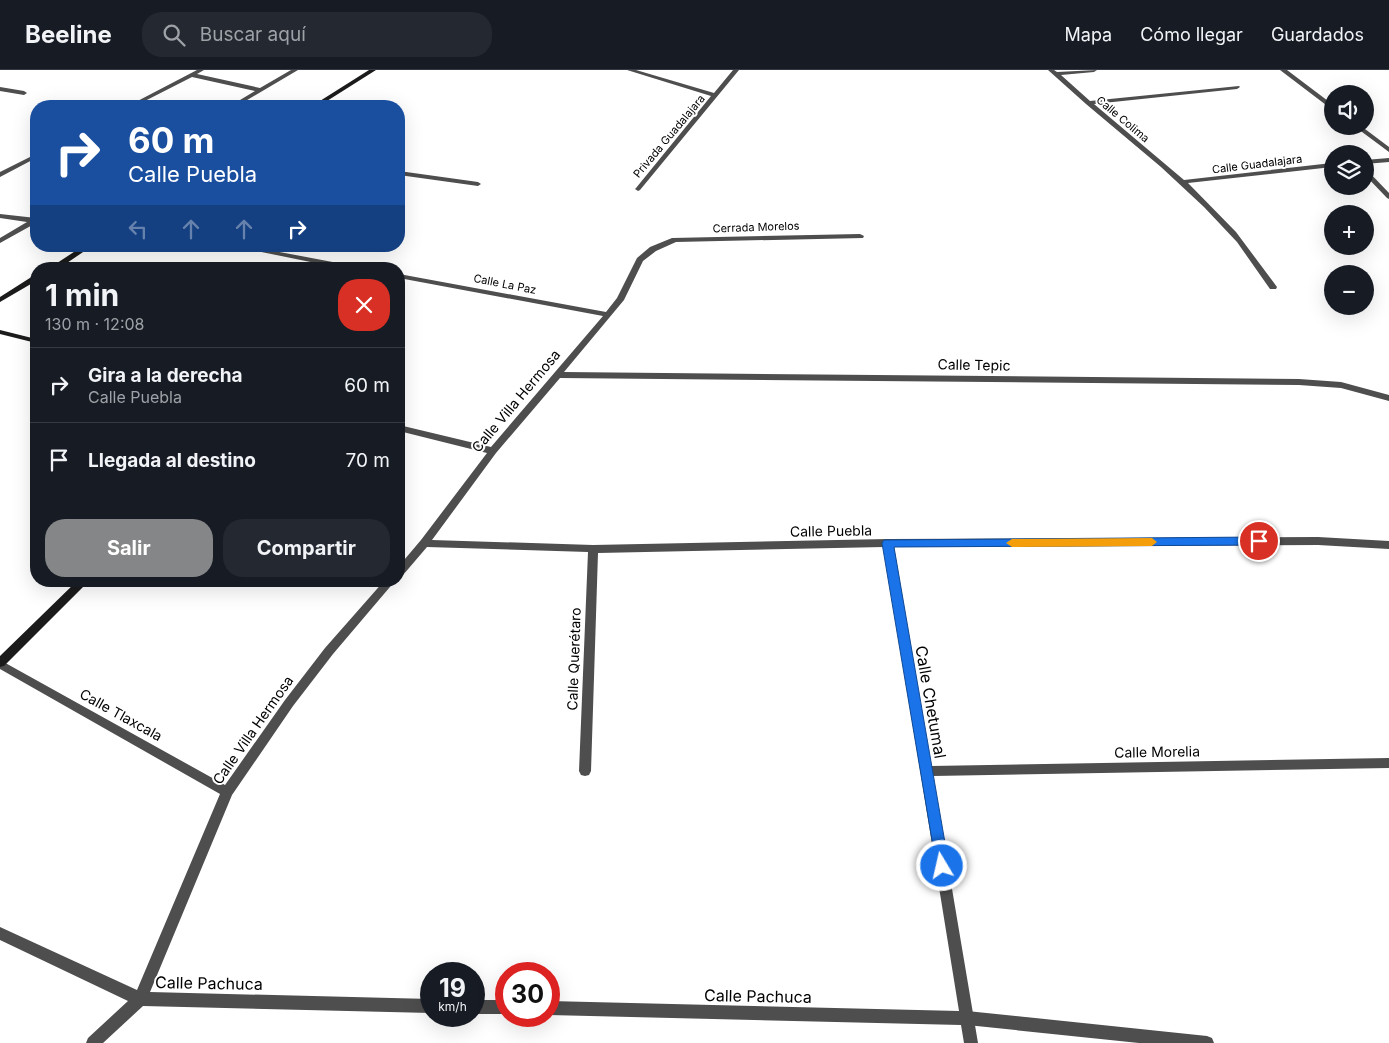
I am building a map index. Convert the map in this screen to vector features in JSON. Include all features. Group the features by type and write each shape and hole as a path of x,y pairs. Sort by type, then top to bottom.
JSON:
{"street":[{"path":"143,100 201,70"},
{"path":"244,100 295,70"},
{"path":"325,100 373,70"},
{"path":"630,70 716,96 736,70"},
{"path":"1054,72 1094,70"},
{"path":"1283,70 1324,101"},
{"name":"Calle Colima","path":"1054,72 1088,103 1183,182 1227,226 1246,249 1272,287"},
{"path":"192,75 261,90"},
{"path":"1088,103 1237,87"},
{"path":"0,89 24,93"},
{"name":"Privada Guadalajara","path":"638,189 716,96"},
{"path":"1370,135 1389,150"},
{"path":"0,175 30,159"},
{"path":"1374,161 1389,160"},
{"name":"Calle Guadalajara","path":"1183,182 1324,166"},
{"path":"405,174 478,184"},
{"path":"1374,181 1389,197"},
{"path":"0,216 30,220"},
{"path":"0,241 30,224"},
{"name":"Cerrada Morelos","path":"653,249 676,240 860,236"},
{"name":"Calle Villa Hermosa","path":"405,565 493,452 608,315 621,298 640,260 653,249"},
{"path":"63,262 79,252"},
{"path":"267,252 321,262"},
{"name":"Calle La Paz","path":"405,277 608,315"},
{"path":"0,300 30,282"},
{"path":"0,332 30,339"},
{"name":"Calle Tepic","path":"557,375 1300,382 1341,385 1389,398"},
{"path":"405,430 493,452"},
{"name":"Calle Puebla","path":"424,543 593,548 888,543 1318,541 1389,545"},
{"name":"Calle Chetumal","path":"888,543 971,1043"},
{"name":"Calle Querétaro","path":"585,770 593,548"},
{"path":"0,664 78,587"},
{"name":"Calle Villa Hermosa","path":"140,999 227,792 329,651 385,587"},
{"name":"Calle Tlaxcala","path":"0,664 227,792"},
{"name":"Calle Morelia","path":"926,771 1389,763"},
{"name":"Calle Pachuca","path":"0,933 140,999 420,1006"},
{"path":"93,1043 140,999"},
{"name":"Calle Pachuca","path":"560,1008 967,1018 1207,1043"}],"slow traffic":[{"path":"1012,543 1152,542"}],"route":[{"path":"942,866 888,543 1259,541"}]}
